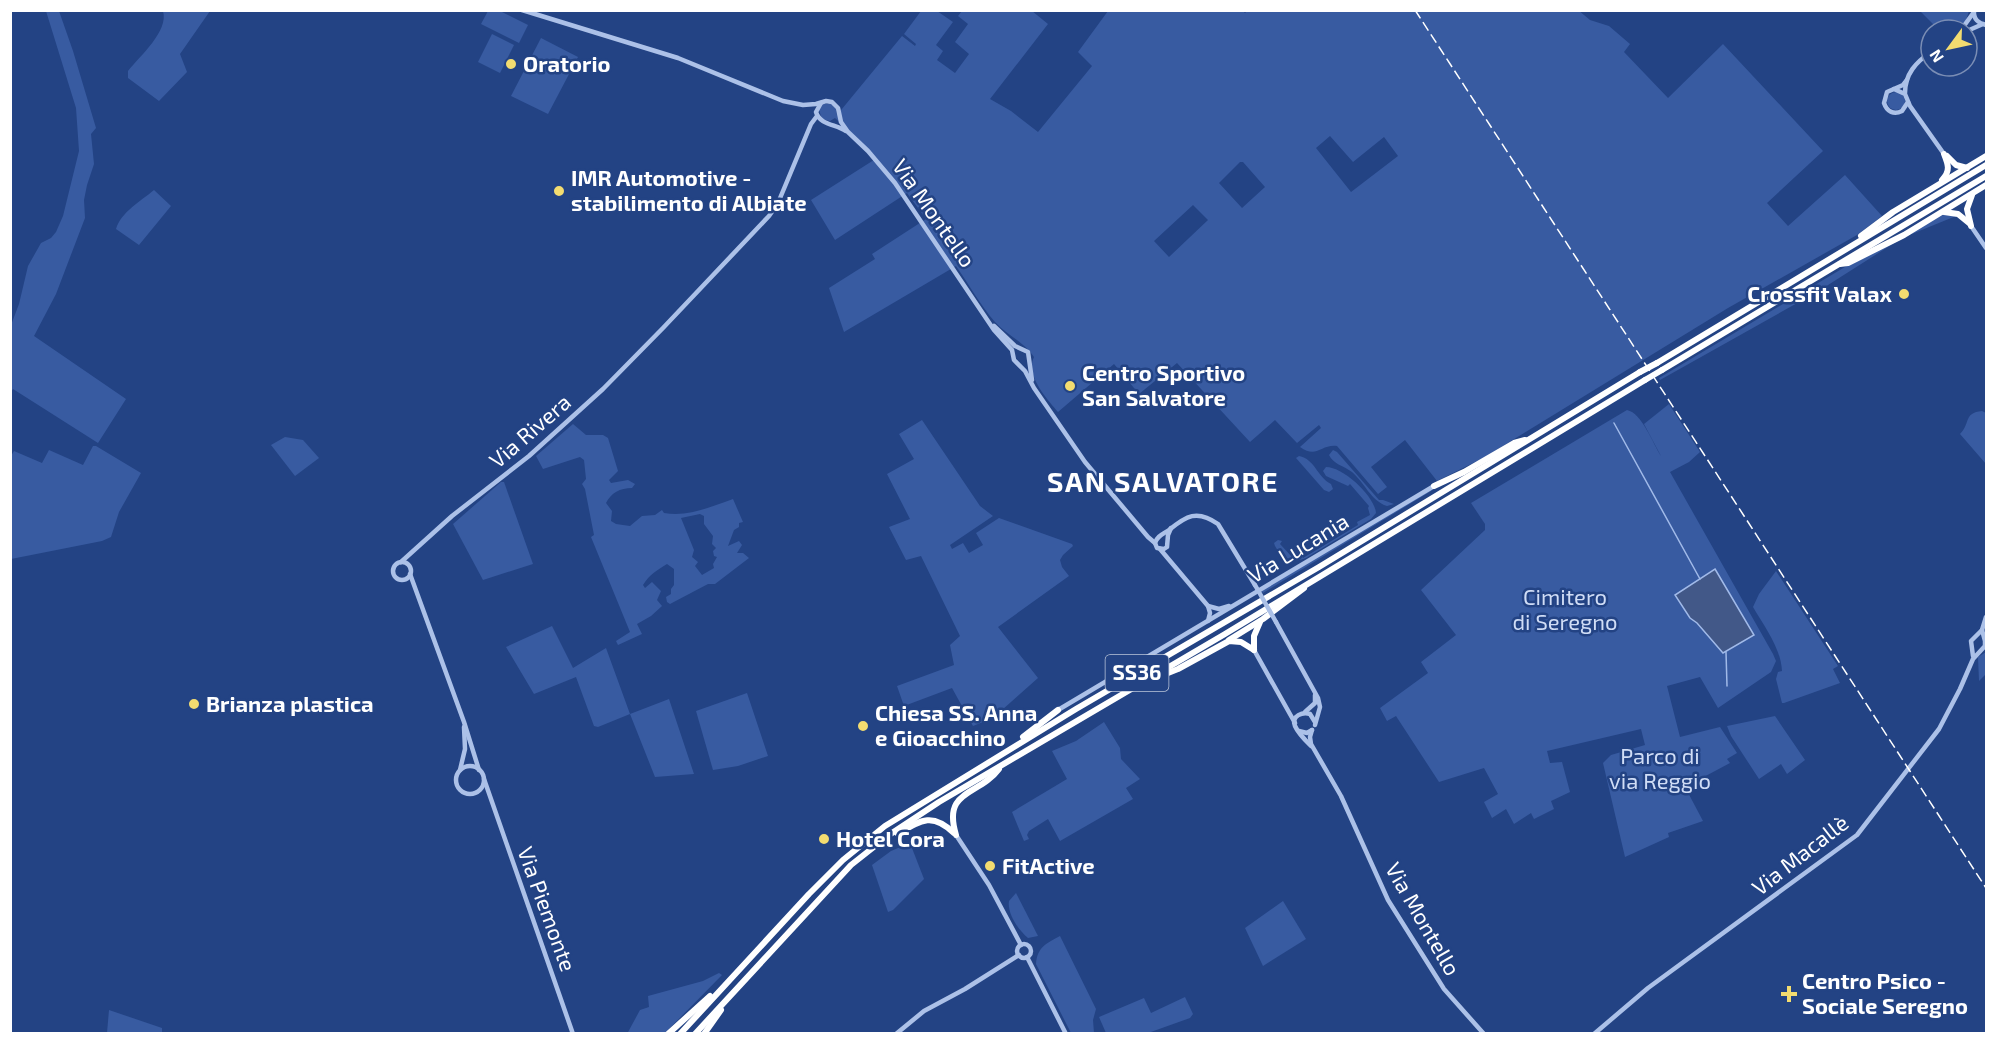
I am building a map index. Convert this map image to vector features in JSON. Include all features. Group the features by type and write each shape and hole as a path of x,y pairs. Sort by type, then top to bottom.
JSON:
{"highway":[{"path":"1944,154 1956,165 1967,168"},
{"path":"1939,184 1948,173 1948,163 1944,154"},
{"path":"1833,257 1893,212 1986,156"},
{"name":"SS36","path":"680,1034 809,894 863,843 914,807 1319,567 1986,165"},
{"name":"SS36","path":"695,1034 850,865 889,835 939,802 1151,678 1986,176"},
{"path":"1838,265 1850,263 1901,236 1986,185"},
{"path":"1971,226 1967,219 1967,205 1977,191"},
{"path":"1938,214 1954,213 1967,219"},
{"path":"1434,486 1464,472 1515,442 1533,436"},
{"path":"1151,678 1173,672 1260,621 1296,595 1313,579"},
{"path":"1254,650 1254,636 1260,621"},
{"path":"1223,643 1241,642 1254,650"},
{"path":"1000,755 1058,710"},
{"path":"956,835 952,822 955,804 962,796 994,776 1002,765"},
{"path":"889,835 896,835 919,821 929,819 938,821 956,835"},
{"path":"668,1034 682,1019 729,981"},
{"path":"704,1034 739,986"}],"street":[{"path":"522,10 678,58 771,97 802,105 826,101 834,103 839,114 829,123 802,105"},
{"path":"1974,11 1977,21 1985,25"},
{"path":"1914,112 1891,112 1885,107 1885,96 1903,85 1919,62"},
{"path":"1907,80 1905,93 1908,101 1944,154"},
{"path":"1894,89 1905,93"},
{"path":"1902,111 1908,101"},
{"path":"818,117 817,108 821,103"},
{"name":"Via Montello","path":"839,114 848,132 877,161 909,203 998,335 1012,350 1013,355"},
{"name":"Via Rivera","path":"401,562 452,516 529,456 603,389 769,216 778,203 811,124 818,117"},
{"name":"Via Montello","path":"829,123 848,132"},
{"path":"1971,226 1986,248"},
{"name":"Via Montello","path":"986,317 1020,349"},
{"path":"1034,388 1028,352 1016,350 1013,355 1014,360 1020,365 1034,388 1085,462 1146,534 1163,549 1167,558 1208,606 1210,613 1208,621"},
{"path":"1020,365 1029,360"},
{"name":"Via Lucania","path":"1058,710 1434,486"},
{"name":"Via Montello","path":"1160,536 1181,520 1192,516 1212,519 1222,530 1315,692 1320,707 1310,737 1313,748"},
{"path":"1163,549 1168,545 1172,528"},
{"path":"1146,534 1168,540"},
{"path":"1155,543 1160,536"},
{"path":"412,553 410,574 484,779 482,787 477,792"},
{"path":"409,566 401,562 396,564 393,571 396,577 415,589"},
{"path":"402,579 407,578 410,574"},
{"path":"1208,606 1219,609 1250,596"},
{"path":"1982,630 1985,646 1980,650 1973,648 1971,642 1982,630 1986,617"},
{"path":"1977,636 1983,638"},
{"name":"Via Macallè","path":"1973,648 1973,658"},
{"path":"1254,650 1299,731 1304,733 1313,728 1313,716 1288,708"},
{"name":"Via Macallè","path":"1594,1034 1640,994 1857,835 1933,739 1960,689 1973,658 1980,650"},
{"path":"1294,723 1296,718 1315,703 1315,692"},
{"path":"464,722 465,749 456,778 460,789 466,794 477,792 490,797"},
{"name":"Via Montello","path":"1299,731 1313,748 1341,796 1388,900 1449,995 1484,1034"},
{"path":"460,770 467,766 479,770"},
{"name":"Via Piemonte","path":"484,779 573,1034"},
{"path":"956,835 989,885 1021,945"},
{"path":"1019,955 1018,950 1021,945"},
{"path":"1019,955 1023,958 1031,954 1030,947 1021,945"},
{"path":"896,1034 914,1018 1019,955"},
{"path":"1027,957 1066,1034"}],"green space":[{"path":"498,10 528,25 519,43 481,24 488,11"},
{"path":"1242,10 1245,13 1248,10 1578,10 1590,20 1609,26 1630,44 1624,52 1668,98 1723,44 1823,151 1767,203 1788,226 1845,175 1882,216 1857,235 1728,308 1485,457 1437,481 1405,440 1371,467 1387,487 1378,494 1337,446 1311,452 1300,447 1321,428 1319,425 1297,443 1275,420 1250,442 1177,363 1139,394 1114,364 1058,412 1038,386 1032,371 1034,357 995,322 956,266 844,332 829,288 875,259 872,254 926,219 907,193 835,240 811,200 877,158 835,118 830,121 822,119 819,110 823,104 831,104 836,109 837,115 902,36 915,46 916,44 904,34 921,11 937,11 953,22 936,45 943,51 937,60 955,73 969,54 955,42 968,24 958,16 962,11 1032,11 1048,24 990,99 1011,111 1038,132 1092,66 1078,52 1108,11","holes":["1330,136 1353,162 1384,137 1398,156 1351,192 1316,148","1240,162 1243,162 1265,187 1242,208 1219,183","1193,205 1208,220 1169,257 1154,241"]},
{"path":"46,11 59,11 96,128 91,134 94,164 84,200 85,218 56,294 34,336 126,399 98,443 13,389 11,392 11,325 19,304 28,266 41,243 51,238 56,232 63,216 79,151 76,108"},
{"path":"163,11 210,11 180,54 187,72 159,101 128,78 128,71 158,35 164,19"},
{"path":"1920,11 1969,11 1967,18 1927,18"},
{"path":"492,34 514,45 500,73 478,62"},
{"path":"541,38 578,57 548,114 511,96"},
{"path":"1896,92 1902,95 1905,101 1902,107 1896,110 1890,107 1887,101 1890,95"},
{"path":"154,190 171,206 139,245 116,229 122,217"},
{"path":"1943,215 1956,216 1902,238 1817,292 1660,380 1659,378 1860,258"},
{"path":"1669,404 1700,452 1689,462 1670,472 1776,661 1771,672 1718,708 1700,677 1667,686 1680,737 1720,727 1737,753 1727,759 1730,763 1685,787 1703,821 1668,833 1669,837 1625,857 1603,763 1611,755 1645,745 1641,729 1547,751 1550,763 1562,762 1570,792 1551,801 1554,809 1534,819 1531,813 1514,824 1506,809 1492,818 1484,802 1498,794 1484,768 1439,782 1396,716 1387,721 1380,708 1428,673 1421,662 1456,635 1421,590 1485,530 1485,524 1471,503 1627,410 1638,417 1661,456 1644,424"},
{"path":"1982,411 1986,413 1986,464 1960,434 1970,416"},
{"path":"922,420 980,506 993,516 950,545 952,549 963,543 969,553 983,545 976,533 999,518 1073,546 1060,560 1069,576 998,627 1038,678 993,718 973,726 952,688 904,706 897,686 954,665 950,645 960,636 921,556 906,560 889,527 910,519 887,474 914,459 899,434"},
{"path":"573,424 586,435 603,435 608,438 618,471 609,480 611,483 628,480 635,484 632,488 616,492 608,499 606,503 612,511 611,521 630,526 642,516 655,515 662,510 664,513 682,514 733,499 743,522 739,523 739,527 734,530 728,546 739,541 742,545 737,553 743,553 749,558 715,584 708,584 670,604 666,597 671,594 674,585 674,569 667,564 660,568 643,585 645,588 652,582 661,591 657,600 662,606 637,624 642,634 618,645 616,641 630,632 591,537 594,535 582,484 586,479 584,460 580,457 543,469 536,456","holes":["700,514 704,516 704,524 713,536 712,544 716,548 713,551 714,556 717,557 713,564 714,568 702,575 695,566 698,562 692,557 694,550 681,518"]},
{"path":"285,437 303,440 319,458 295,476 271,445"},
{"path":"93,446 141,473 119,512 111,537 102,541 11,559 11,456 14,451 42,463 49,450 83,465"},
{"path":"1333,450 1379,500 1394,504 1387,506 1376,500 1352,472 1331,458 1329,455"},
{"path":"1299,456 1309,461 1333,489 1329,492 1324,490 1296,458"},
{"path":"1326,467 1341,472 1357,484 1370,499 1376,513 1371,519 1306,558 1288,559 1275,546 1274,543 1278,540 1282,541 1280,544 1292,557 1302,555 1303,558 1358,525 1357,522 1370,515 1369,506 1350,484 1348,486 1326,476 1323,471"},
{"path":"501,482 504,482 533,564 483,580 453,524"},
{"path":"1436,488 1263,593 1261,591 1405,504"},
{"path":"1776,571 1838,666 1833,669 1840,683 1784,703 1782,703 1776,679 1778,672 1782,671 1779,654 1753,607 1759,594"},
{"path":"552,626 573,668 606,648 630,714 598,727 594,726 576,677 534,694 506,647"},
{"path":"1986,652 1986,674 1979,681 1978,657"},
{"path":"747,693 768,756 738,766 713,770 696,711"},
{"path":"669,699 694,774 655,777 630,714"},
{"path":"1775,716 1805,760 1787,774 1781,764 1759,779 1727,726"},
{"path":"1104,722 1120,748 1121,759 1140,779 1126,788 1133,799 1060,841 1048,819 1029,831 1027,835 1029,839 1024,841 1012,812 1067,779 1052,751 1076,741"},
{"path":"910,843 924,879 893,910 888,912 872,865 891,851"},
{"path":"1016,893 1038,936 1028,938 1014,921 1009,901"},
{"path":"1283,901 1306,939 1263,966 1245,928"},
{"path":"1060,936 1096,1009 1093,1020 1094,1033 1071,1033 1036,964 1038,953 1047,943"},
{"path":"719,973 722,975 665,1033 627,1034 640,1010 649,1007 648,996 703,981"},
{"path":"1185,997 1193,1014 1190,1018 1148,1033 1106,1033 1099,1017 1144,998 1151,1013"},
{"path":"109,1010 162,1028 162,1033 107,1033"}],"shaded area":[{"path":"1715,569 1754,635 1723,653 1690,618 1675,595"}],"waterway":[{"path":"1614,423 1700,579"},
{"path":"1726,652 1727,686"}],"railway":[{"path":"1415,10 1986,888"}],"place":[{"name":"Oratorio","path":"511,64"},
{"name":"IMR Automotive - stabilimento di Albiate","path":"559,191"},
{"name":"Crossfit Valax","path":"1904,294"},
{"name":"Centro Sportivo San Salvatore","path":"1070,386"},
{"name":"Brianza plastica","path":"194,704"},
{"name":"Chiesa SS. Anna e Gioacchino","path":"863,726"},
{"name":"Hotel Cora","path":"824,839"},
{"name":"FitActive","path":"990,866"},
{"name":"Centro Psico - Sociale Seregno","path":"1789,994"}],"district":[{"name":"SAN SALVATORE","path":"1163,482"}],"park label":[{"name":"Cimitero di Seregno","path":"1565,610"},
{"name":"Parco di via Reggio","path":"1660,768"}]}
